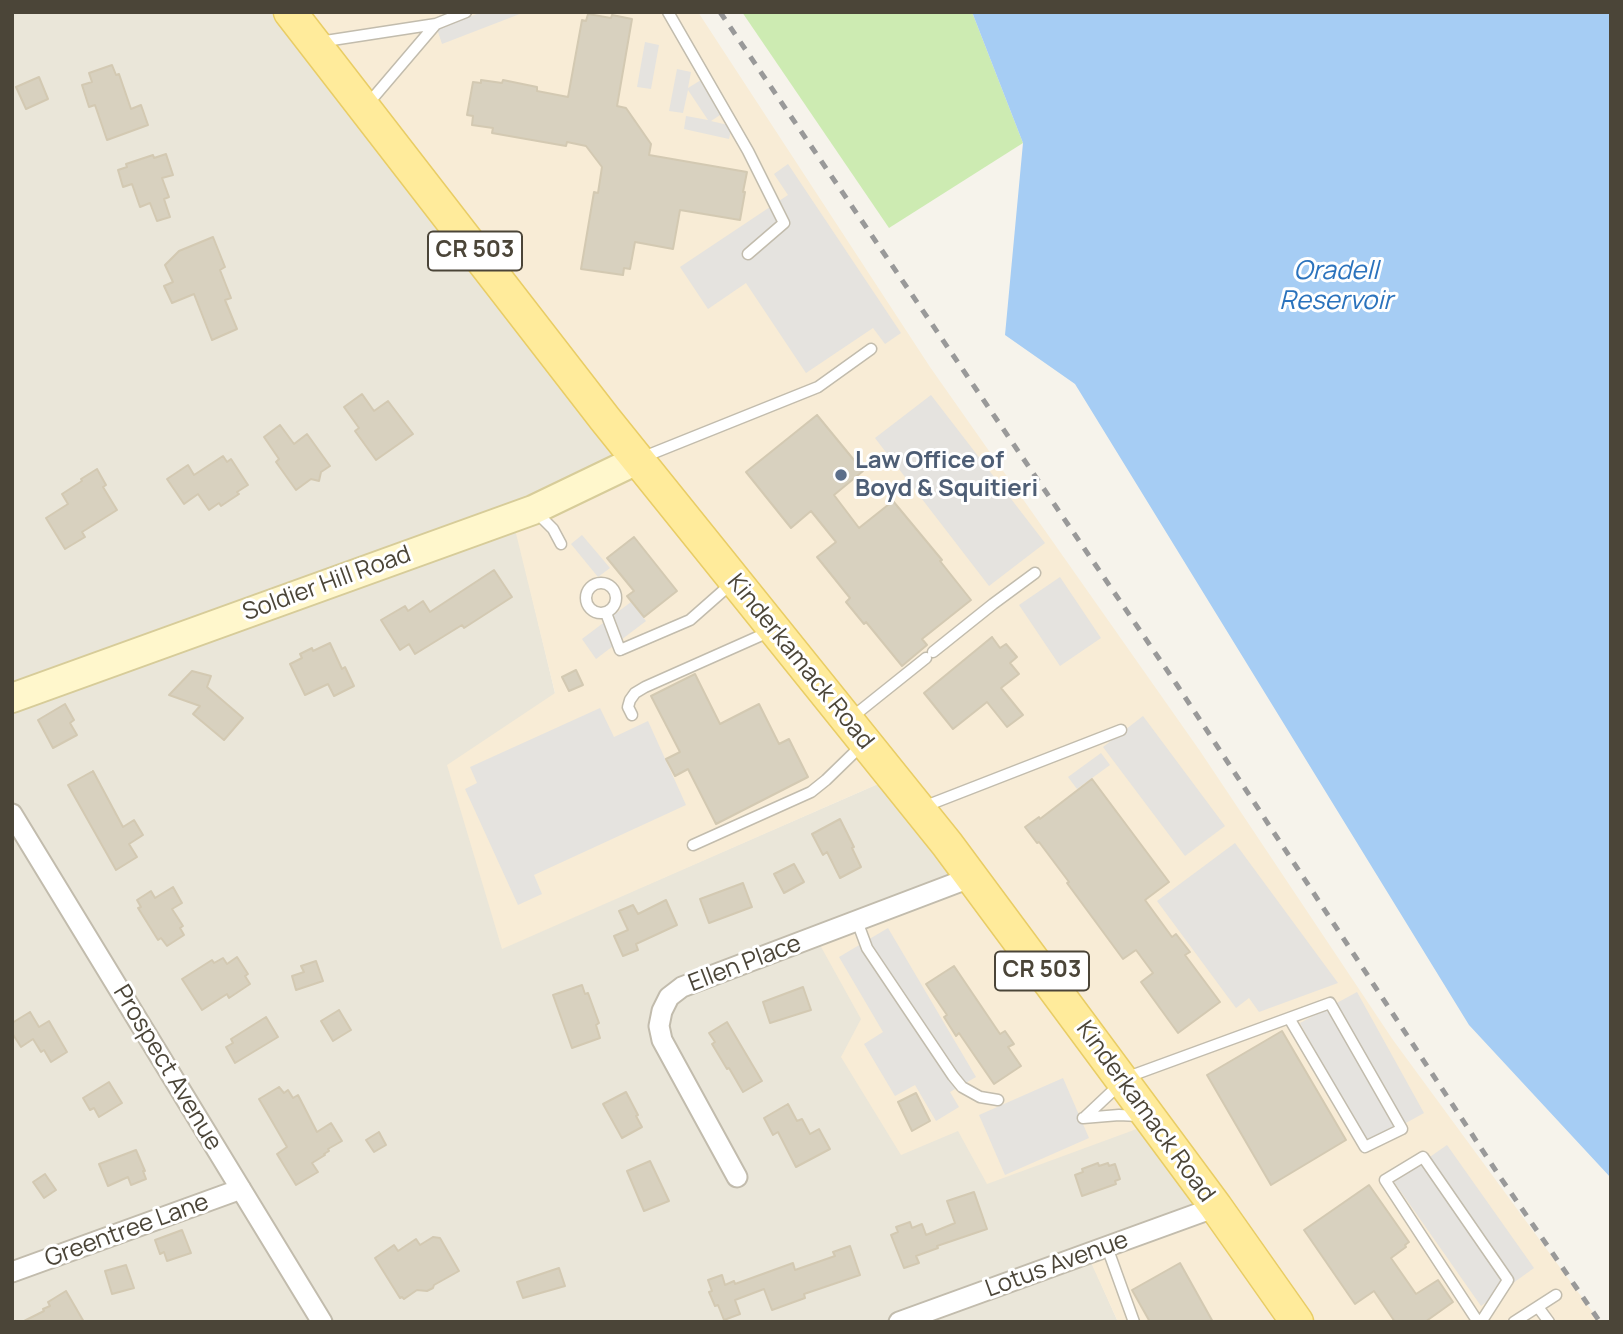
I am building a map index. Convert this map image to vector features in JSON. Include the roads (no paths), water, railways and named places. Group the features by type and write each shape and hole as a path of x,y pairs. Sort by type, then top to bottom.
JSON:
{"main road":[{"name":"Kinderkamack Road","path":"290,12 638,460 972,877 1216,1207 1295,1321"}],"street":[{"name":"Soldier Hill Road","path":"12,698 533,510 638,460"},
{"name":"Prospect Avenue","path":"12,814 322,1322"},
{"name":"Ellen Place","path":"737,1177 662,1040 659,1026 669,997 682,987 972,877"},
{"name":"Greentree Lane","path":"12,1272 241,1189"},
{"name":"Lotus Avenue","path":"899,1322 1216,1207"}],"lane":[{"path":"312,43 436,24 466,12"},
{"path":"668,12 748,150 784,223 748,254"},
{"path":"365,108 436,24"},
{"path":"638,460 818,387 871,349"},
{"path":"533,510 553,529 561,544"},
{"path":"693,845 811,792 826,780 856,731 929,655 1035,573"},
{"path":"606,613 620,650 690,620 735,580"},
{"path":"632,715 628,707 630,699 645,687 775,630"},
{"path":"919,808 1121,730"},
{"path":"857,921 867,948 953,1076 962,1087 980,1097 998,1100"},
{"path":"1150,1117 1119,1115 1083,1118 1122,1080 1330,1003 1402,1129 1365,1147 1290,1018"},
{"path":"1423,1157 1508,1280 1479,1322 1385,1180 1423,1157"},
{"path":"1107,1247 1134,1322"},
{"path":"1514,1322 1556,1295"},
{"path":"1538,1307 1549,1322"}],"water":[{"name":"Oradell Reservoir","path":"972,12 1611,12 1611,1178 1469,1025 1075,384 1005,335 1023,143"}],"railway":[{"path":"720,12 1177,685 1500,1177 1600,1322"}],"place":[{"name":"Law Office of Boyd & Squitieri","path":"841,475"}]}
